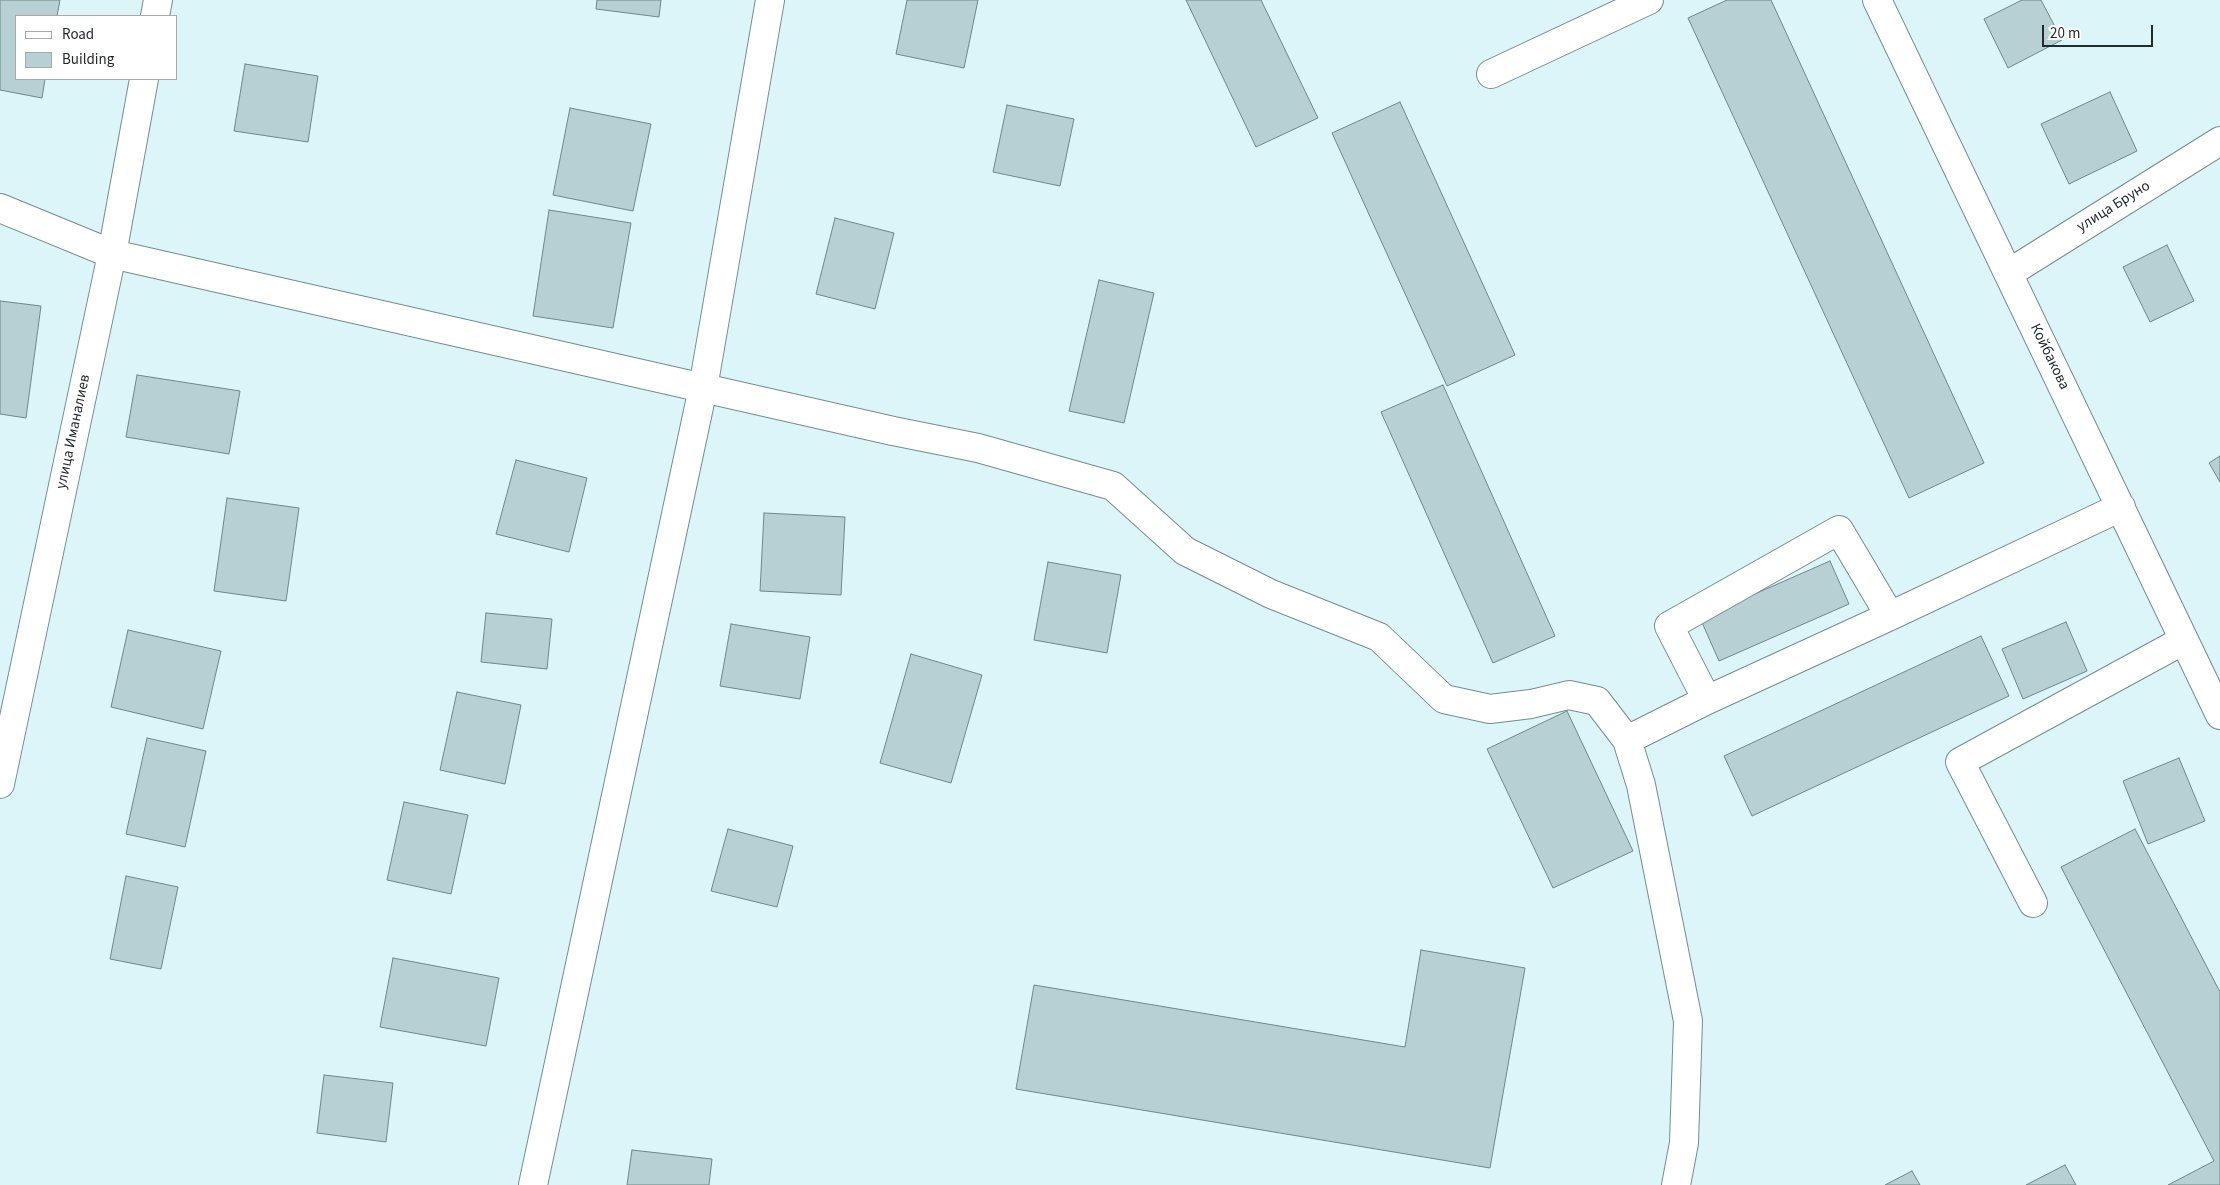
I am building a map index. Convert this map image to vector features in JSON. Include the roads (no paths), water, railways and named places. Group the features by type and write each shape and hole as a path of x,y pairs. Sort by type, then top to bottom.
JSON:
{"street":[{"path":"155,15 158,0"},
{"path":"533,1185 703,388 770,0"},
{"path":"1491,74 1649,0"},
{"name":"Койбакова","path":"1877,0 2220,715"},
{"name":"улица Иманалиев","path":"0,784 112,254 144,80"},
{"name":"улица Бруно","path":"2009,273 2220,141"},
{"path":"0,208 112,254 893,431 978,448 1113,486 1185,551 1271,594 1379,637 1416,670 1444,699 1490,709 1530,704 1569,695 1597,701 1627,740 1641,785 1688,1021 1684,1143 1676,1185"},
{"path":"1627,740 1707,700 2121,507"},
{"path":"1707,700 1670,626 1839,530 1890,616"},
{"path":"2032,902 1960,762 2184,640"}]}
